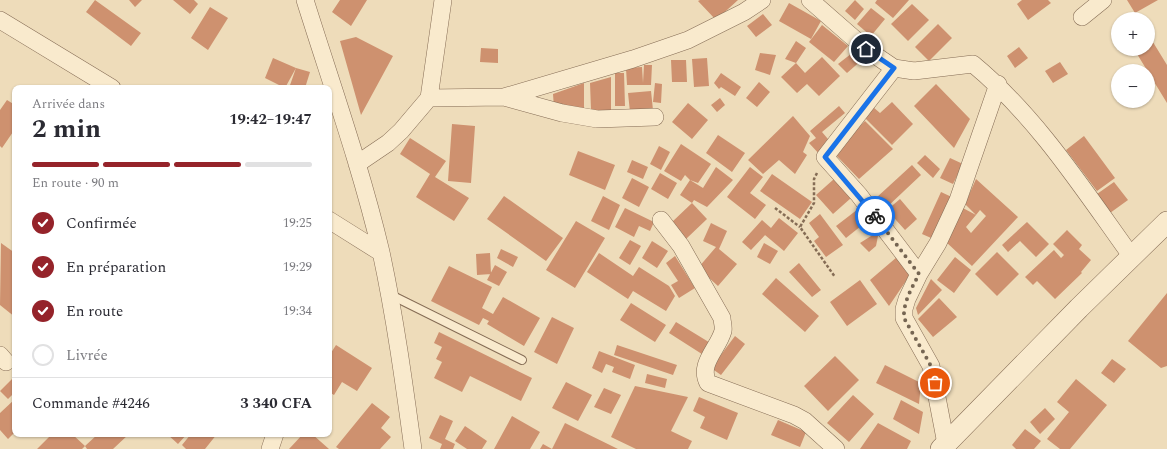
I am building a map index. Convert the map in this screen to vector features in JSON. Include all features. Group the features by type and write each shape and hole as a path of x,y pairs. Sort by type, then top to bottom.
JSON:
{"street":[{"path":"305,0 331,85"},
{"path":"356,164 388,144 430,98 443,0"},
{"path":"430,98 504,97 633,59 688,40 744,12 762,0"},
{"path":"810,0 866,49 894,68 914,71 973,64 998,84 1055,150 1132,257"},
{"path":"1082,17 1103,0"},
{"path":"0,20 107,85"},
{"path":"894,68 825,157 860,195 919,274"},
{"path":"944,446 931,366 904,318 905,304 919,274 948,224 998,84"},
{"path":"332,87 356,164 380,252 389,294 413,449"},
{"path":"504,97 562,113 597,119 655,117"},
{"path":"660,220 681,246 722,318 723,330 705,366 704,376 708,383 794,414 805,421 836,449"},
{"path":"332,222 380,252"},
{"path":"944,446 1079,308 1167,222"},
{"path":"270,449 275,437"}],"lane":[{"path":"389,294 522,360"}],"path":[{"path":"800,227 814,203 814,179 825,157"},
{"path":"775,208 800,227 834,277"}],"building":[{"path":"95,0 141,33 131,46 86,12"},
{"path":"129,0 142,0 135,7"},
{"path":"173,0 194,0 198,4 190,14"},
{"path":"340,0 367,0 351,26 332,12"},
{"path":"738,0 716,20 698,1"},
{"path":"855,0 864,9 855,20 845,11"},
{"path":"877,0 909,0 893,18 875,3"},
{"path":"1022,0 1048,0 1051,3 1028,20 1017,4"},
{"path":"1127,0 1158,0 1137,12 1134,12"},
{"path":"789,3 821,21 811,39 779,21"},
{"path":"912,4 929,20 908,41 891,24"},
{"path":"210,7 228,18 208,50 191,38"},
{"path":"871,8 885,19 871,36 857,24"},
{"path":"763,14 772,25 756,37 747,26"},
{"path":"938,24 952,38 929,61 915,47"},
{"path":"822,25 848,46 834,62 809,42"},
{"path":"356,37 393,56 361,115 340,41"},
{"path":"796,41 806,48 796,63 785,59"},
{"path":"1155,45 1167,65 1167,103 1155,83 1155,64 1143,64 1138,56 1155,56"},
{"path":"1019,47 1028,58 1015,68 1007,56"},
{"path":"481,48 498,49 498,63 480,62"},
{"path":"856,50 863,59 847,73 838,64"},
{"path":"760,53 776,55 770,75 755,70"},
{"path":"822,57 840,76 819,96 807,84 797,93 781,77 796,63 805,73"},
{"path":"273,58 296,68 287,85 279,85 265,78"},
{"path":"707,58 709,86 694,87 692,59"},
{"path":"671,60 686,60 687,82 672,82"},
{"path":"1060,62 1068,74 1053,83 1045,71"},
{"path":"644,65 652,65 651,85 627,85 626,68 642,67 643,83"},
{"path":"296,68 310,72 306,85 290,85"},
{"path":"615,73 624,73 625,106 615,106"},
{"path":"721,73 741,87 735,96 721,87 719,89 714,83"},
{"path":"611,77 611,110 591,110 590,83"},
{"path":"759,82 770,92 757,107 746,98"},
{"path":"584,83 584,108 554,108 553,94"},
{"path":"655,83 662,84 661,103 653,102"},
{"path":"936,84 970,119 954,148 914,106"},
{"path":"651,91 653,110 630,112 628,93"},
{"path":"720,98 725,105 717,112 711,105"},
{"path":"7,100 12,103 12,133 2,148 0,146 0,110"},
{"path":"892,102 913,124 892,145 863,116 873,107 880,113"},
{"path":"688,103 708,120 692,139 672,122"},
{"path":"839,106 845,113 822,132 833,145 821,156 809,143 816,138 810,131"},
{"path":"793,116 810,136 803,152 807,155 795,174 779,160 763,174 748,160"},
{"path":"865,121 893,149 859,179 833,152"},
{"path":"452,124 475,126 471,183 448,181"},
{"path":"718,135 745,153 732,172 706,153"},
{"path":"1084,136 1115,178 1097,191 1066,150"},
{"path":"410,138 446,161 435,177 469,198 454,221 416,197 430,174 400,154"},
{"path":"681,144 711,164 698,183 690,180 685,175 681,181 664,171"},
{"path":"659,146 670,152 661,170 650,164"},
{"path":"578,151 615,165 605,190 569,175"},
{"path":"925,155 940,169 933,178 917,163"},
{"path":"950,158 963,164 953,184 940,178"},
{"path":"632,160 648,167 643,179 627,172"},
{"path":"912,165 921,175 886,208 876,198"},
{"path":"716,167 733,180 707,207 694,200 692,203 680,195 690,180 703,188"},
{"path":"750,167 763,177 750,193 766,205 755,219 727,197"},
{"path":"660,173 677,183 668,199 651,189"},
{"path":"772,174 812,202 800,219 760,191"},
{"path":"632,178 649,187 639,207 622,198"},
{"path":"834,179 851,198 833,214 816,195"},
{"path":"976,179 1018,217 972,266 946,242 961,207 976,215 965,204","holes":["980,210 986,216 971,233 966,227"]},
{"path":"1114,182 1128,200 1110,213 1097,194"},
{"path":"941,192 956,199 938,241 922,234"},
{"path":"504,196 563,238 546,261 487,219"},
{"path":"603,196 620,205 609,230 591,221"},
{"path":"900,199 917,219 905,230 887,210"},
{"path":"692,203 707,219 686,239 671,223"},
{"path":"862,206 871,218 846,238 836,226"},
{"path":"625,208 654,222 650,231 639,226 634,237 615,227"},
{"path":"820,214 843,245 826,257 814,241 819,237 809,223"},
{"path":"779,218 798,233 784,251 765,235 751,250 742,242 762,220 771,228"},
{"path":"576,221 605,238 575,288 546,270"},
{"path":"1027,222 1049,244 1036,257 1020,241 1008,252 1002,245"},
{"path":"711,223 727,231 719,249 737,264 718,286 698,268 716,247 703,241"},
{"path":"1067,230 1082,245 1079,249 1091,260 1081,272 1082,273 1055,299 1037,281 1033,285 1025,277 1054,250 1061,258 1064,255 1053,244"},
{"path":"879,231 876,246 869,252 860,243"},
{"path":"630,240 641,246 630,265 619,258"},
{"path":"652,241 668,251 657,268 642,258"},
{"path":"1,243 12,251 12,315 0,305"},
{"path":"764,243 778,251 770,264 757,257"},
{"path":"501,249 518,257 513,267 497,258"},
{"path":"997,252 1019,274 997,296 975,274"},
{"path":"490,253 491,274 477,275 476,254"},
{"path":"599,253 633,276 639,267 669,286 675,296 666,311 633,291 628,299 587,272"},
{"path":"675,256 695,288 679,298 671,285 678,281 666,263"},
{"path":"897,257 910,275 889,306 870,280"},
{"path":"955,257 971,270 954,293 937,280"},
{"path":"799,263 821,290 812,297 789,272"},
{"path":"495,265 507,272 499,286 487,280"},
{"path":"449,266 492,287 482,308 493,314 503,297 540,318 524,346 487,324 489,321 483,318 479,325 431,301"},
{"path":"776,278 819,316 805,332 762,294"},
{"path":"931,279 942,290 918,315 916,308"},
{"path":"860,280 877,304 847,326 830,302"},
{"path":"1167,293 1167,366 1161,368 1128,341"},
{"path":"939,298 957,317 933,337 918,319"},
{"path":"631,303 666,325 655,342 620,320"},
{"path":"552,317 574,328 557,364 534,352"},
{"path":"676,322 712,344 705,356 669,333"},
{"path":"439,332 532,378 521,401 470,376 462,392 434,378 442,362 436,359 442,347 434,343"},
{"path":"735,336 745,344 721,375 711,368"},
{"path":"336,345 372,368 357,391 342,382 334,395 332,394 332,351"},
{"path":"617,345 677,365 673,375 614,355"},
{"path":"599,351 635,365 630,379 612,372 614,367 606,364 602,373 592,368"},
{"path":"835,356 859,380 828,411 804,386"},
{"path":"1112,359 1126,369 1114,383 1101,373"},
{"path":"885,365 921,383 919,404 876,383"},
{"path":"647,374 667,379 665,388 645,383"},
{"path":"12,379 12,395 8,399 0,391"},
{"path":"1076,379 1107,405 1070,449 1060,449 1047,439 1069,412 1057,402"},
{"path":"566,382 592,395 578,421 552,408"},
{"path":"635,386 688,397 671,431 692,441 688,449 636,449 611,437"},
{"path":"604,388 621,395 611,414 594,407"},
{"path":"853,395 874,414 849,442 827,423"},
{"path":"699,397 738,413 727,440 700,428 705,417 693,411"},
{"path":"901,400 923,412 919,434 893,419"},
{"path":"12,402 12,435 8,439 0,430 0,413"},
{"path":"372,403 390,417 381,428 391,437 380,449 339,449 336,447"},
{"path":"1045,408 1055,419 1040,434 1030,422"},
{"path":"440,415 453,421 445,439 455,444 453,449 440,449 442,444 429,438"},
{"path":"512,416 540,432 530,449 494,449"},
{"path":"778,420 806,432 800,447 771,435"},
{"path":"565,423 618,449 552,449"},
{"path":"878,423 911,441 907,449 860,449"},
{"path":"465,426 487,441 482,449 467,449 455,441"},
{"path":"1025,429 1041,441 1034,449 1016,449 1012,445"},
{"path":"49,437 75,437 85,446 82,449 37,449"},
{"path":"95,437 126,437 113,449 87,449 85,446"},
{"path":"170,437 184,437 178,444"},
{"path":"189,437 215,437 205,449 186,449 182,445"},
{"path":"300,437 315,437 329,449 289,449"},
{"path":"543,444 552,449 540,449"}],"way so far":[{"path":"875,216 919,274 907,299 904,309 904,318 931,366 935,383"}],"route":[{"path":"866,49 894,68 825,157 860,195 875,216"}]}
